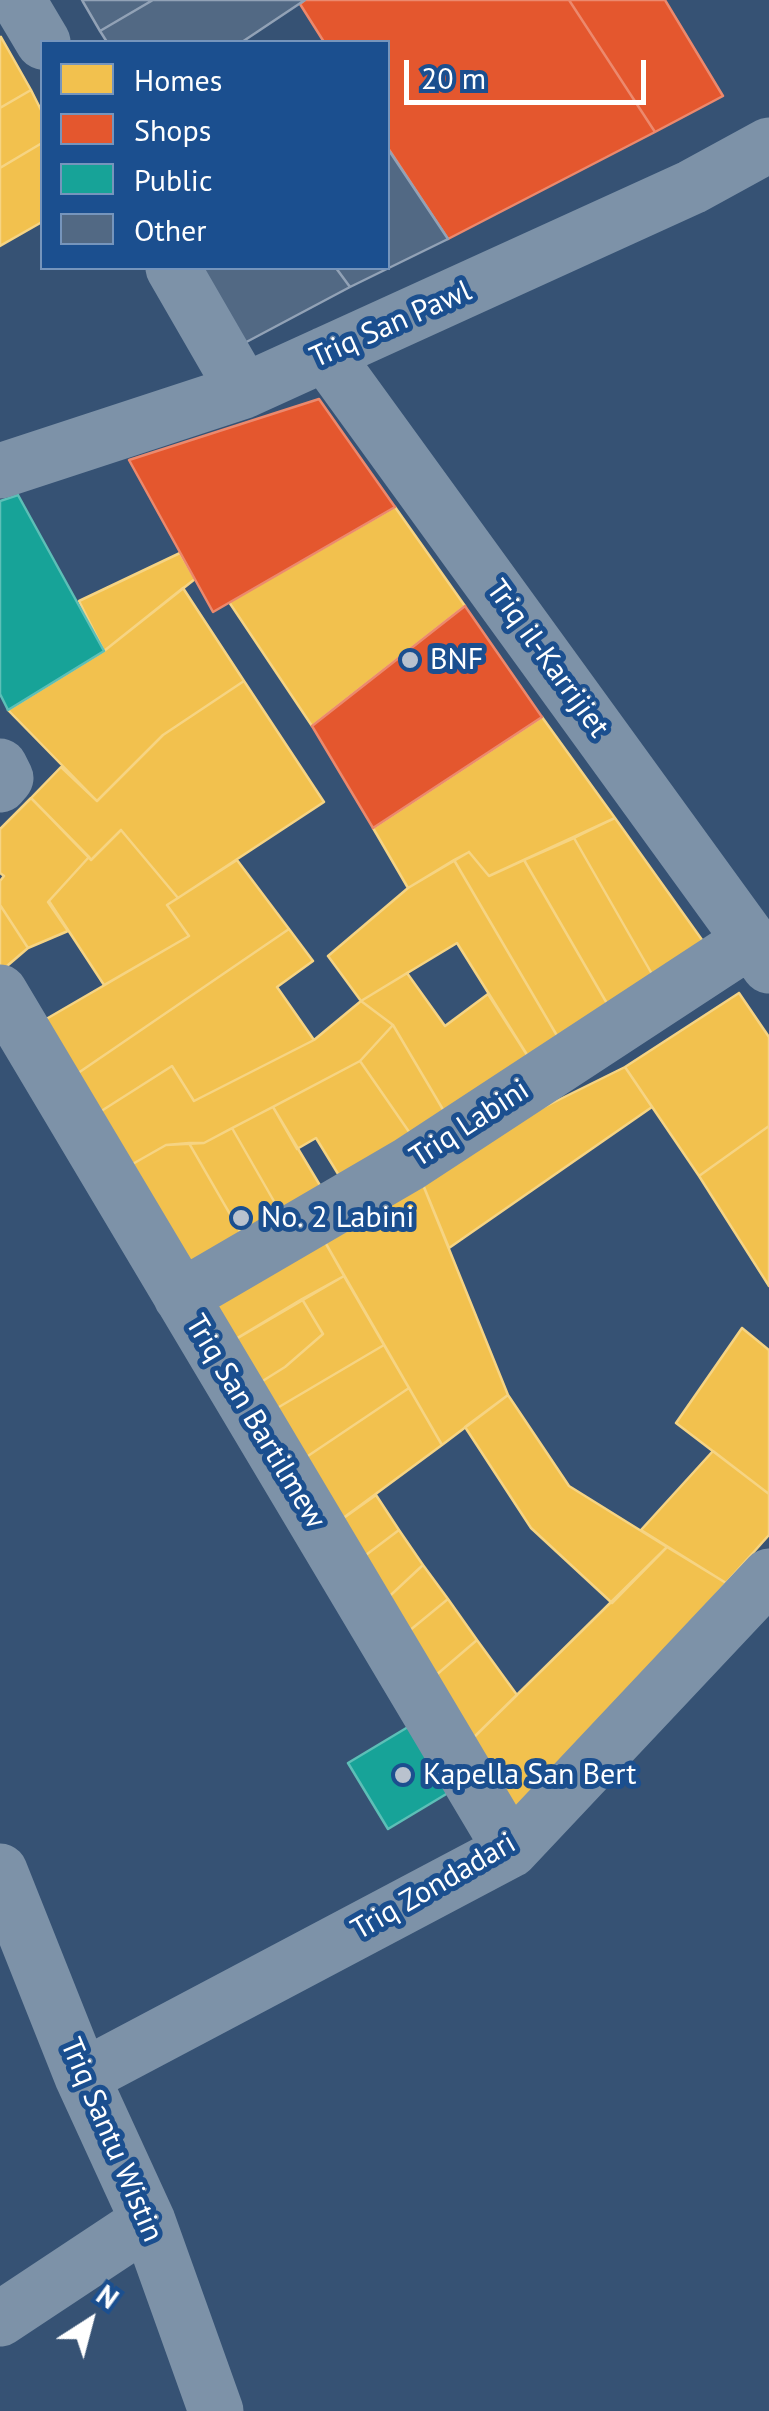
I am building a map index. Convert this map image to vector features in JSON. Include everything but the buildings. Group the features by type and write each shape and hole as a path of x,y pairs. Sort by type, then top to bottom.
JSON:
{"street":[{"path":"18,0 42,40"},
{"name":"Triq San Pawl","path":"0,471 244,391 692,187 769,145"},
{"path":"174,270 244,391"},
{"name":"Triq il-Karrijiet","path":"325,354 760,953"},
{"name":"Triq Labini","path":"181,1297 760,953"},
{"name":"Triq San Bartilmew","path":"0,992 512,1850"},
{"name":"Triq Zondadari","path":"82,2077 512,1850 769,1576"},
{"name":"Triq Santu Wistin","path":"0,1872 82,2077 148,2221 216,2411"},
{"path":"0,2318 148,2221"}],"place":[{"name":"BNF","path":"410,660"},
{"name":"No. 2 Labini","path":"241,1218"},
{"name":"Kapella San Bert","path":"403,1775"}]}
